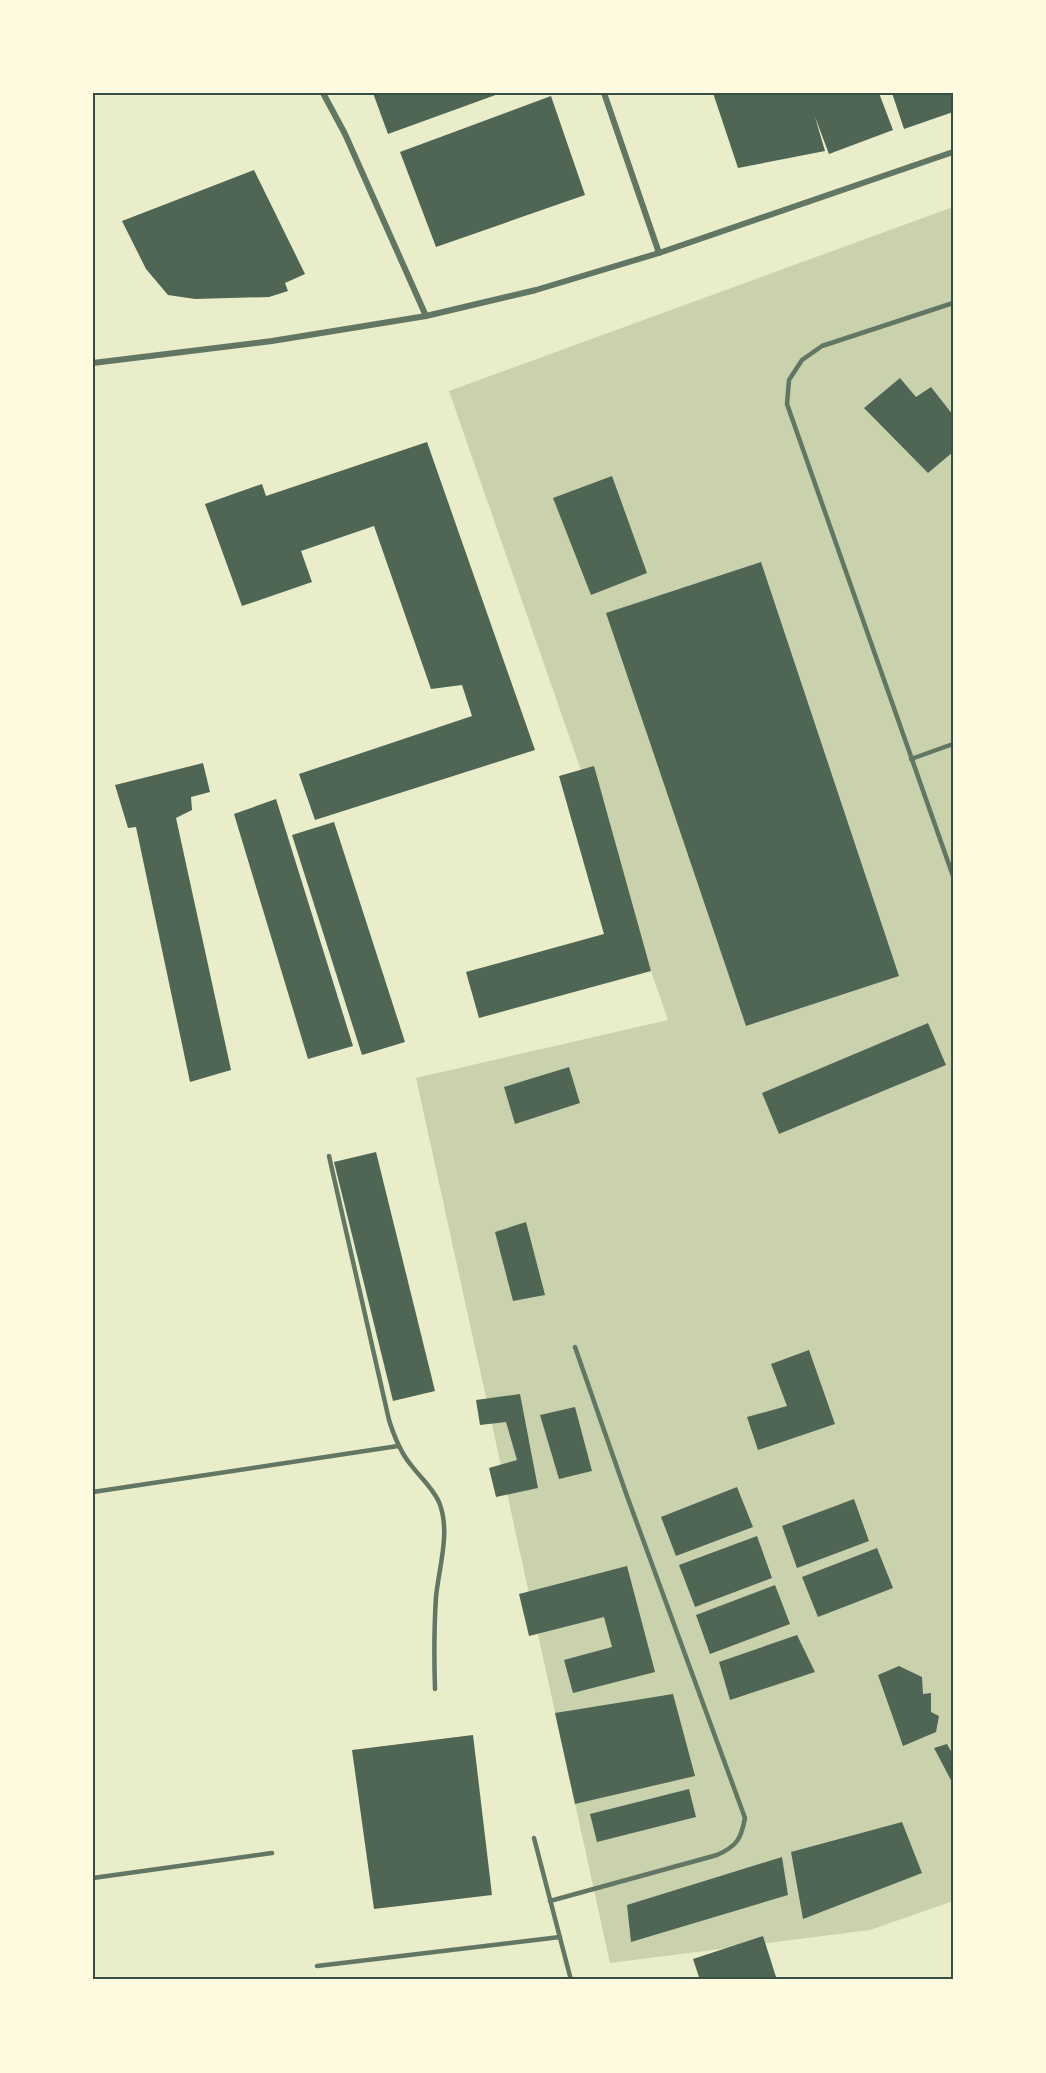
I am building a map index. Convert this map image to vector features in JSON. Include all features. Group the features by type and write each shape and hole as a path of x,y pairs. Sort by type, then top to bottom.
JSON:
{"street":[{"path":"323,93 345,134 426,316"},
{"path":"604,93 659,253"},
{"path":"93,363 273,341 426,316 536,290 659,253 953,152"}],"lane":[{"path":"953,303 822,346 802,360 789,380 787,404 953,876"},
{"path":"911,759 953,744"},
{"path":"329,1156 389,1420 398,1446 438,1501 444,1524 433,1641 435,1689"},
{"path":"550,1901 717,1855 732,1848 742,1834 745,1818 575,1347"},
{"path":"93,1492 398,1446"},
{"path":"534,1838 571,1980"},
{"path":"93,1878 273,1853"},
{"path":"317,1966 560,1937"}],"green space":[{"path":"953,207 953,1901 870,1930 610,1963 416,1078 668,1020 449,391"}],"building":[{"path":"373,93 501,93 388,134"},
{"path":"713,93 879,93 893,130 829,154 815,117 825,151 738,168"},
{"path":"892,93 953,93 953,112 904,129"},
{"path":"551,96 585,195 436,247 400,152"},
{"path":"254,170 305,274 285,283 288,291 269,297 195,299 168,295 146,269 122,221"},
{"path":"900,378 916,397 931,387 953,415 953,452 928,473 864,408"},
{"path":"427,442 535,750 315,820 299,774 472,716 462,685 431,689 374,526 301,551 312,582 242,606 205,504 262,484 266,496"},
{"path":"612,476 647,573 591,595 553,498"},
{"path":"761,562 899,976 746,1026 606,613"},
{"path":"203,763 210,792 191,797 192,810 176,818 231,1070 190,1082 136,827 128,828 115,785"},
{"path":"594,766 651,971 479,1018 466,972 604,934 559,776"},
{"path":"276,799 353,1046 308,1059 234,814"},
{"path":"334,822 405,1042 362,1055 292,835"},
{"path":"928,1023 946,1065 779,1134 762,1093"},
{"path":"569,1067 580,1103 515,1124 504,1087"},
{"path":"376,1152 435,1391 393,1401 334,1162"},
{"path":"526,1222 545,1295 513,1301 495,1232"},
{"path":"809,1350 835,1424 758,1450 747,1417 787,1406 771,1364"},
{"path":"520,1394 538,1488 496,1497 489,1468 517,1460 506,1422 480,1425 476,1400"},
{"path":"575,1407 592,1471 559,1479 540,1415"},
{"path":"737,1487 753,1527 676,1556 661,1517"},
{"path":"854,1499 869,1541 797,1568 782,1526"},
{"path":"757,1536 772,1578 695,1607 679,1565"},
{"path":"877,1548 893,1588 818,1617 802,1577"},
{"path":"627,1566 655,1672 573,1693 564,1660 612,1647 604,1617 529,1636 519,1594"},
{"path":"775,1585 790,1624 710,1654 696,1615"},
{"path":"797,1635 815,1672 730,1700 719,1662"},
{"path":"899,1666 922,1677 923,1694 931,1693 931,1712 939,1716 936,1732 903,1746 878,1675"},
{"path":"673,1694 695,1776 575,1804 555,1713"},
{"path":"473,1735 492,1895 374,1909 352,1750"},
{"path":"947,1744 953,1755 953,1784 934,1748"},
{"path":"689,1789 696,1817 597,1842 590,1814"},
{"path":"902,1822 922,1873 803,1919 791,1852"},
{"path":"782,1857 788,1895 631,1942 627,1905"},
{"path":"763,1936 776,1977 768,1980 700,1980 693,1959"}]}
